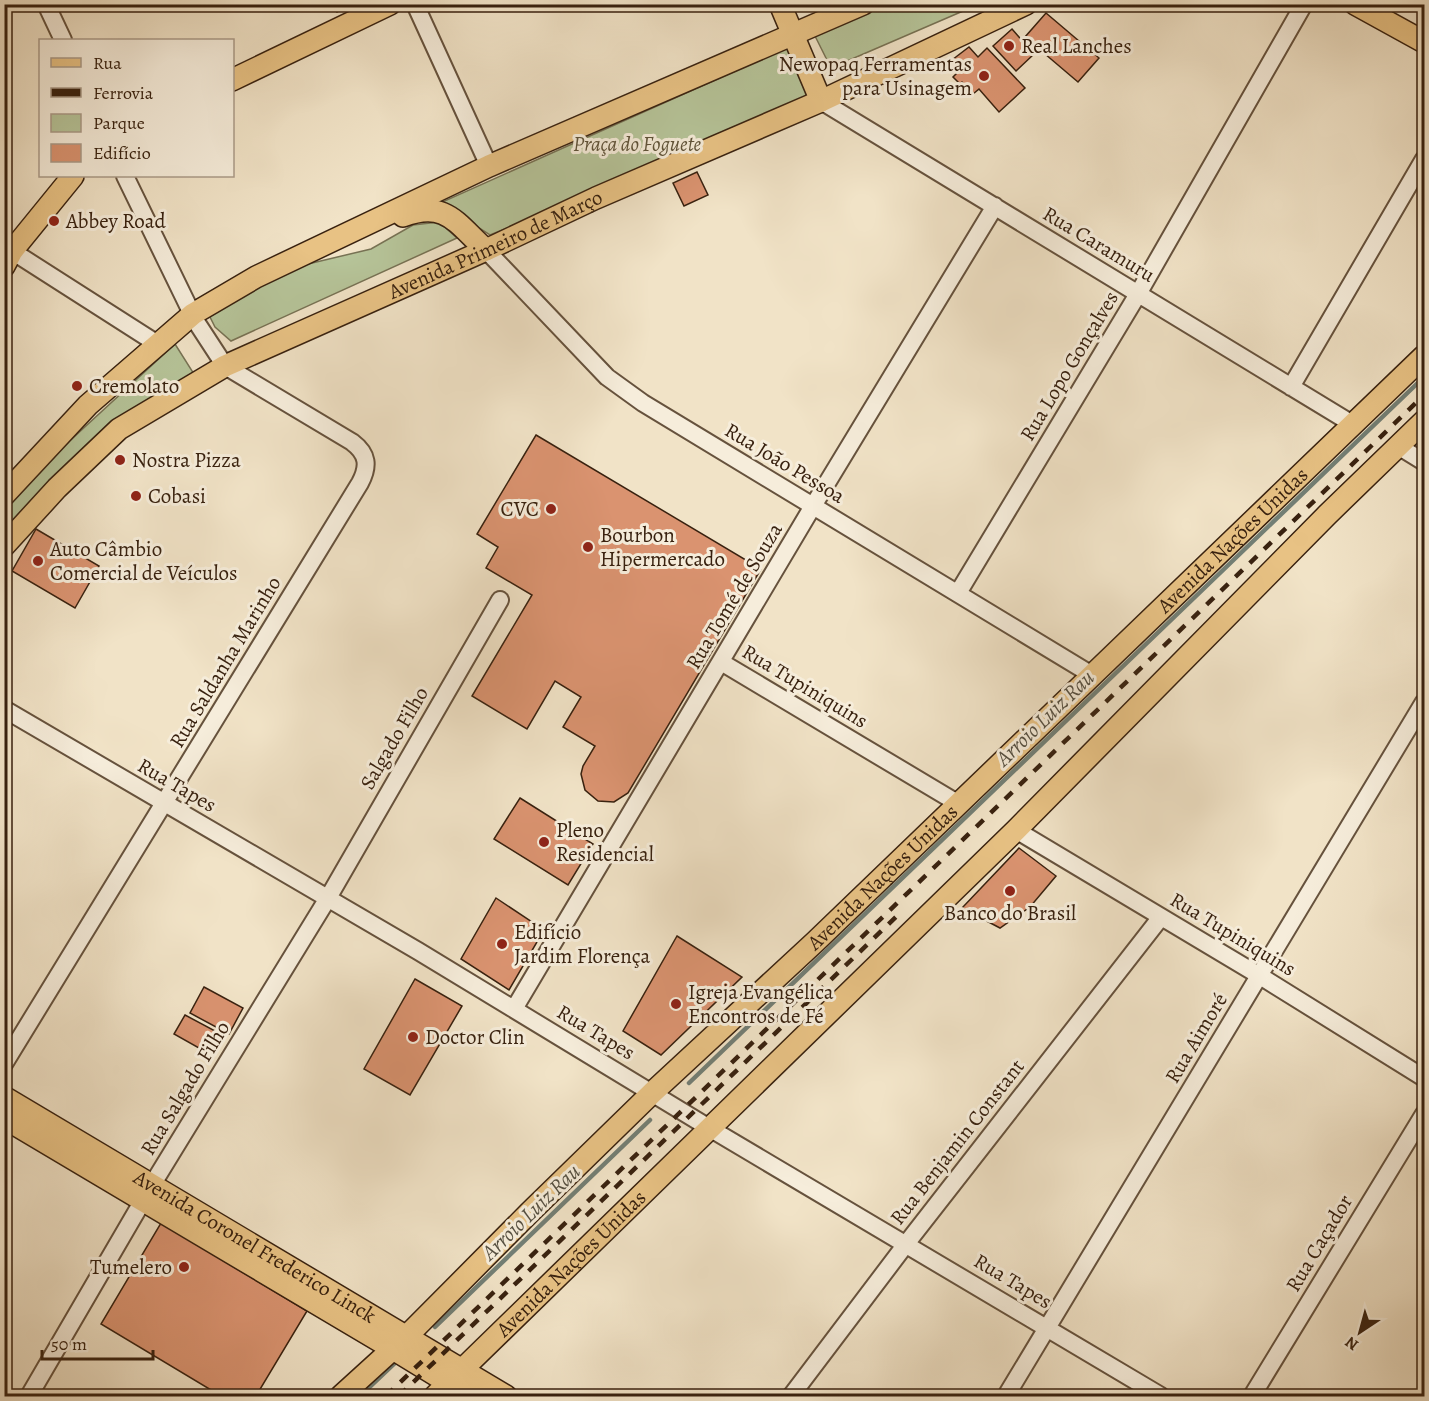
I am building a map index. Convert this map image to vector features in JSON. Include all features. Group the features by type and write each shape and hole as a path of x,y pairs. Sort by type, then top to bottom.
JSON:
{"main road":[{"path":"234,79 390,4"},
{"path":"780,4 821,101"},
{"path":"4,495 88,405 193,314 256,277 489,166 863,4"},
{"name":"Avenida Primeiro de Março","path":"4,546 57,488 119,429 225,366 486,250 596,198 821,101 1026,4"},
{"path":"1355,4 1425,42"},
{"path":"8,259 72,177"},
{"path":"330,241 415,211 428,209 449,216 486,250"},
{"name":"Avenida Nações Unidas","path":"341,1396 400,1342 653,1092 814,942 1425,356"},
{"name":"Avenida Nações Unidas","path":"449,1384 1016,830 1425,421"},
{"name":"Avenida Coronel Frederico Linck","path":"4,1097 148,1192 400,1342 449,1384 470,1396"},
{"name":"Avenida Coronel Frederico Linck","path":"4,1118 148,1192"},
{"name":"Avenida Coronel Frederico Linck","path":"449,1384 506,1396"}],"street":[{"path":"46,4 63,39"},
{"path":"415,4 489,166"},
{"name":"Rua Lopo Gonçalves","path":"958,593 1138,294 1304,4"},
{"name":"Rua Caramuru","path":"821,101 1354,425"},
{"path":"1291,387 1425,159"},
{"path":"125,177 203,334 225,366"},
{"name":"Rua Tomé de Souza","path":"514,1010 813,506 995,206"},
{"name":"Rua João Pessoa","path":"486,250 607,377 643,403 1092,675"},
{"path":"8,259 159,345"},
{"name":"Rua Saldanha Marinho","path":"4,1064 360,483 367,465 363,450 352,442 225,366"},
{"path":"1398,446 1425,462"},
{"name":"Salgado Filho","path":"328,897 500,600"},
{"name":"Rua Tupiniquins","path":"721,662 958,804"},
{"name":"Rua Aimoré","path":"1006,1396 1425,702"},
{"name":"Rua Tapes","path":"4,709 328,897 711,1129 1161,1396"},
{"name":"Rua Tupiniquins","path":"1016,830 1260,975 1425,1078"},
{"name":"Rua Salgado Filho","path":"29,1396 148,1192 328,897"},
{"name":"Rua Benjamin Constant","path":"791,1396 906,1244 1161,917"},
{"name":"Rua Caçador","path":"1252,1396 1425,1114"}],"green space":[{"path":"878,5 977,5 831,68 813,32"},
{"name":"Praça do Foguete","path":"789,47 808,97 596,191 490,235 440,203"},
{"path":"439,222 457,238 231,341 215,327 207,311 287,269 371,249 413,225"},
{"path":"175,344 194,374 5,537 5,507 24,483"}],"building":[{"path":"333,4 352,4 337,12"},
{"path":"1046,13 1099,58 1078,82 1025,37"},
{"path":"1012,29 1034,54 1016,71 993,46"},
{"path":"969,47 978,57 987,48 1025,88 999,112 979,89 973,94 962,82 960,84 953,77 957,73 948,63"},
{"path":"697,172 708,195 684,206 673,183"},
{"path":"536,435 761,569 628,793 614,802 598,801 585,790 581,774 595,746 563,727 581,697 555,681 527,729 472,696 532,595 486,568 498,547 477,534"},
{"path":"36,529 99,566 75,608 12,571"},
{"name":"Pleno Residencial","path":"520,798 593,844 568,885 494,839"},
{"name":"Banco do Brasil","path":"1019,848 1056,876 1030,907 1000,928 962,908"},
{"name":"Edifício Jardim Florença","path":"496,898 544,930 509,990 461,959"},
{"name":"Igreja Evangélica Encontros de Fé","path":"677,936 742,977 661,1055 623,1031"},
{"name":"Doctor Clin","path":"415,979 462,1006 410,1095 364,1069"},
{"path":"204,987 243,1008 229,1034 190,1013"},
{"path":"185,1015 217,1032 206,1052 174,1034"},
{"name":"Tumelero","path":"161,1223 307,1311 256,1396 221,1396 101,1324"}],"waterway":[{"name":"Arroio Luiz Rau","path":"689,1083 1424,377"},
{"name":"Arroio Luiz Rau","path":"435,1327 650,1120"},
{"name":"Arroio Luiz Rau","path":"360,1396 399,1359"}],"railway":[{"path":"386,1396 1424,395"},
{"path":"399,1396 900,913"}],"place":[{"name":"Real Lanches","path":"1009,46"},
{"name":"Newopaq Ferramentas para Usinagem","path":"984,76"},
{"name":"Abbey Road","path":"54,221"},
{"name":"Cremolato","path":"77,386"},
{"name":"Nostra Pizza","path":"120,460"},
{"name":"Cobasi","path":"136,496"},
{"name":"CVC","path":"551,509"},
{"name":"Bourbon Hipermercado","path":"588,547"},
{"name":"Auto Câmbio Comercial de Veículos","path":"38,561"},
{"name":"Pleno Residencial","path":"544,842"},
{"name":"Banco do Brasil","path":"1010,891"},
{"name":"Edifício Jardim Florença","path":"502,944"},
{"name":"Igreja Evangélica Encontros de Fé","path":"676,1004"},
{"name":"Doctor Clin","path":"413,1037"},
{"name":"Tumelero","path":"184,1267"}]}
